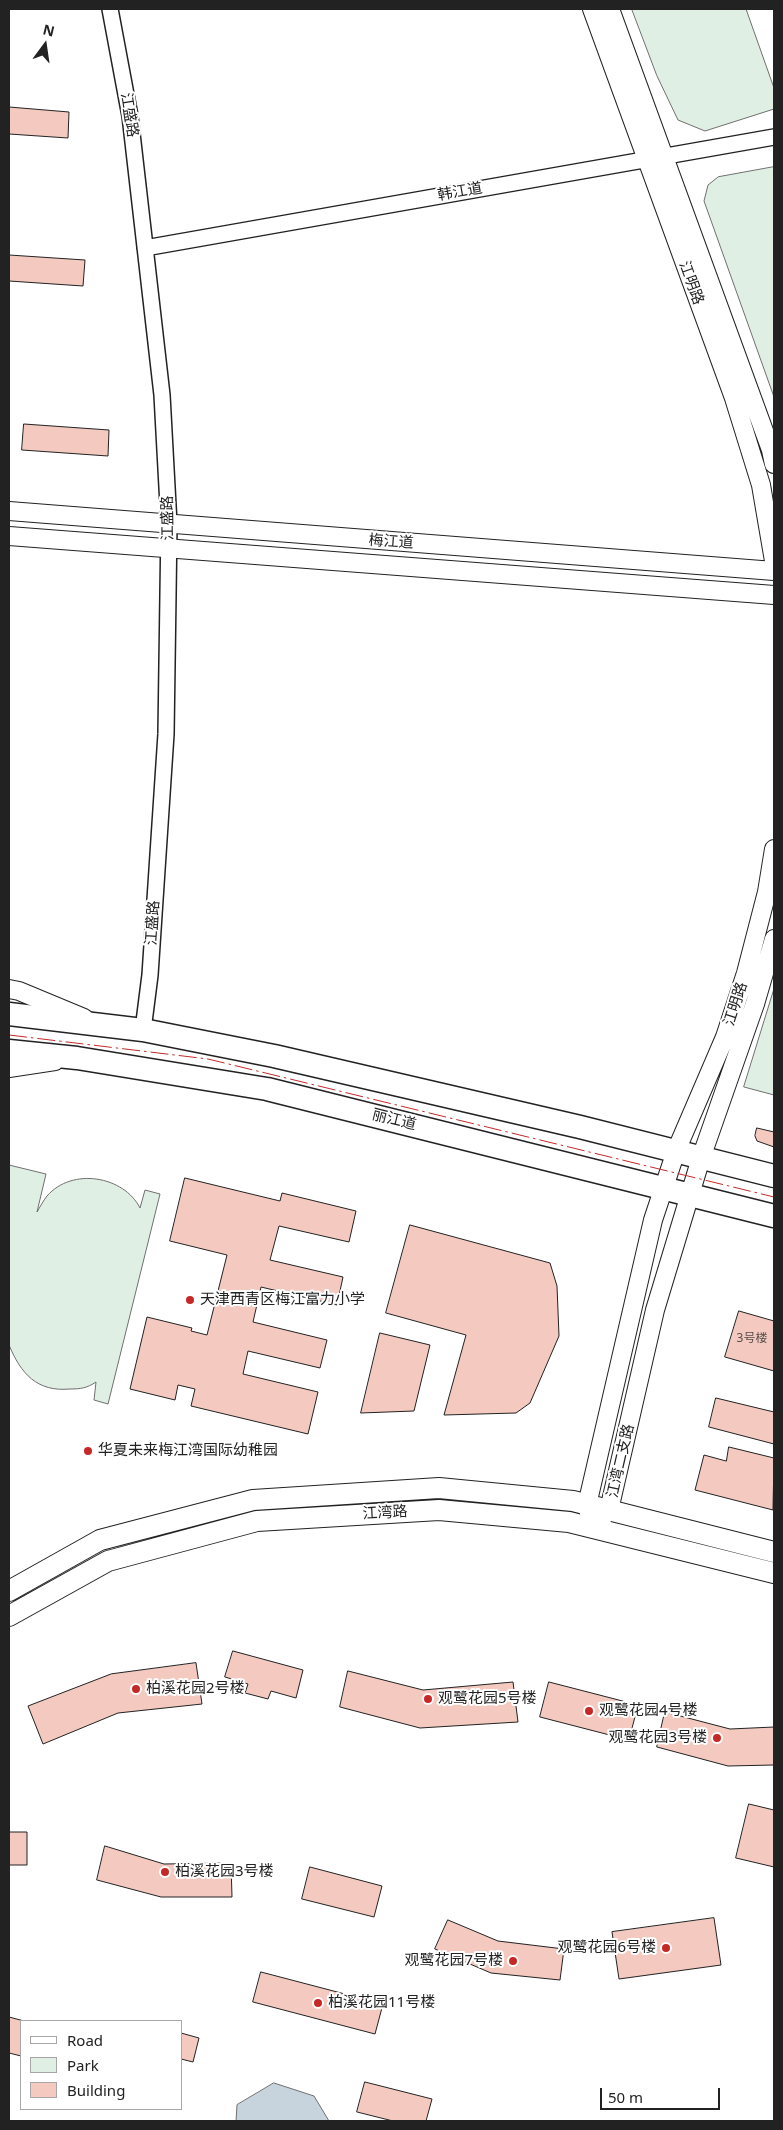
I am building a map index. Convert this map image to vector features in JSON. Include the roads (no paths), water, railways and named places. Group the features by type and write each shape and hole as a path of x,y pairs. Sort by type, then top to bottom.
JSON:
{"main road":[{"path":"9,1014 143,1030 274,1056 580,1127 774,1176"},
{"name":"丽江道","path":"9,1051 77,1058 267,1089 774,1216"},
{"name":"江湾路","path":"9,1591 100,1540 253,1500 439,1488 573,1501 774,1552"},
{"name":"江湾路","path":"9,1616 108,1561 257,1521 438,1510 570,1522 774,1573"}],"street":[{"name":"江盛路","path":"110,9 130,116 162,395 169,524 166,734 150,975 143,1030"},
{"name":"江明路","path":"592,9 734,398 761,486 774,561"},
{"name":"江明路","path":"610,9 771,450 774,464"},
{"name":"韩江道","path":"145,248 774,137"},
{"name":"梅江道","path":"9,510 774,572"},
{"name":"梅江道","path":"9,536 774,595"},
{"name":"江明路","path":"676,1151 712,1072 746,973 767,892 774,849"},
{"name":"江明路","path":"701,1158 755,1004 774,939"},
{"path":"9,989 19,991 99,1024"},
{"path":"9,1068 77,1058"},
{"name":"江湾二支路","path":"593,1528 587,1505 653,1220 676,1151"},
{"name":"江湾二支路","path":"593,1528 609,1510 655,1310 701,1158"}],"place":[{"name":"天津西青区梅江富力小学","path":"190,1300"},
{"name":"华夏未来梅江湾国际幼稚园","path":"88,1451"},
{"name":"柏溪花园2号楼","path":"136,1689"},
{"name":"观鹭花园5号楼","path":"428,1699"},
{"name":"观鹭花园4号楼","path":"589,1711"},
{"name":"观鹭花园3号楼","path":"717,1738"},
{"name":"柏溪花园3号楼","path":"165,1872"},
{"name":"观鹭花园6号楼","path":"666,1948"},
{"name":"观鹭花园7号楼","path":"513,1961"},
{"name":"柏溪花园11号楼","path":"318,2003"}]}
